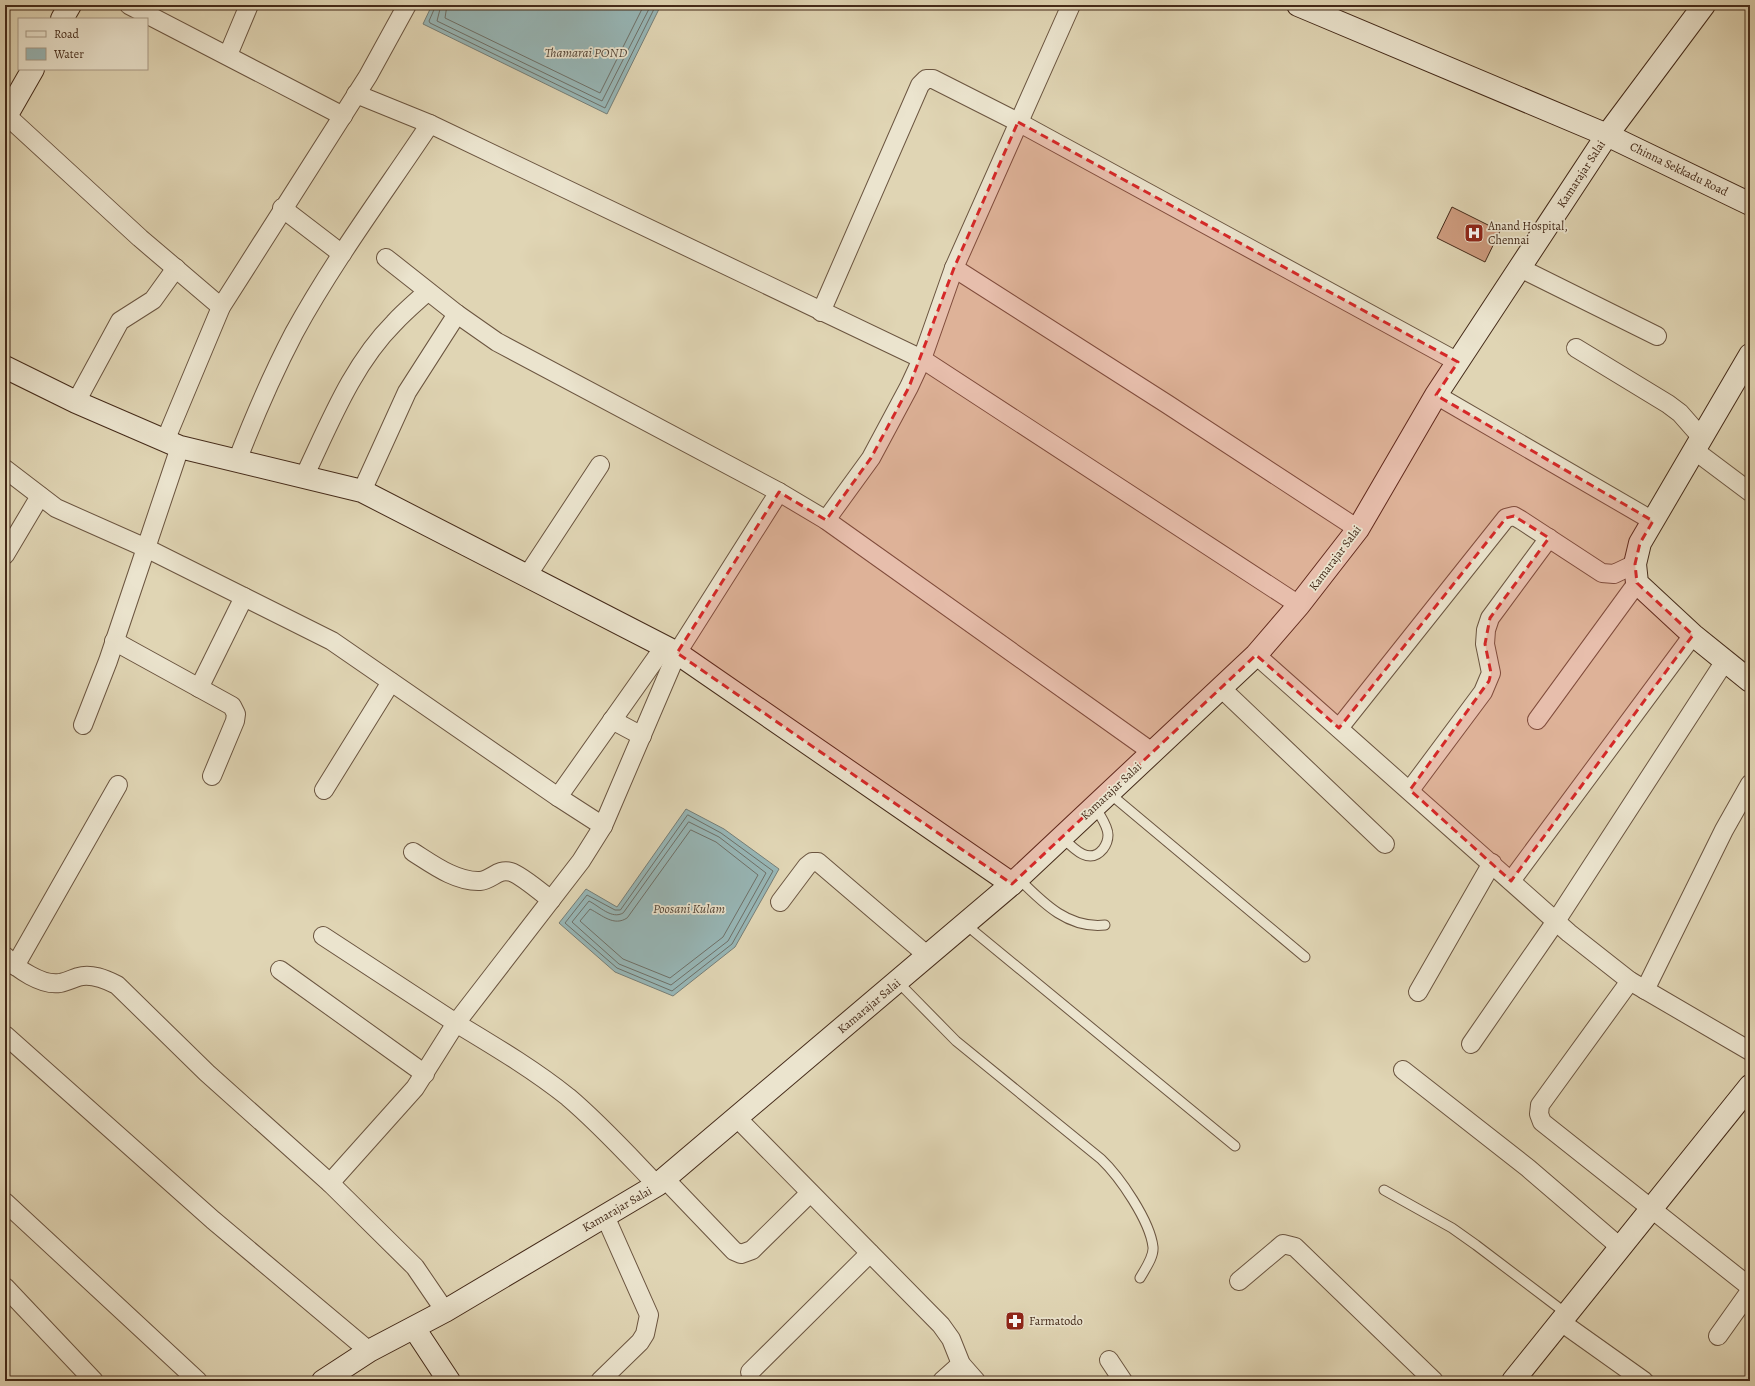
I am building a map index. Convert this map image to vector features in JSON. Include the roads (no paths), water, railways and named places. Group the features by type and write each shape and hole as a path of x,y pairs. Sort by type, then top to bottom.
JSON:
{"street":[{"path":"63,18 70,5"},
{"path":"129,5 343,116"},
{"path":"228,55 249,5"},
{"path":"83,725 146,548 172,444 221,307 282,208 343,116 407,5"},
{"path":"826,520 871,458 909,387 922,359 954,268 1071,5"},
{"name":"Chinna Sekkadu Road","path":"1298,5 1607,135 1750,204"},
{"name":"Kamarajar Salai","path":"323,1381 369,1351 445,1311 661,1182 1015,881 1256,654 1299,605 1358,529 1436,395 1607,135 1704,5"},
{"path":"32,70 5,115 221,307"},
{"path":"821,312 920,85 926,79 933,79 1018,122 1458,362"},
{"path":"356,94 430,124 922,359 1299,605"},
{"path":"237,461 262,397 288,347 342,254 430,124"},
{"path":"282,208 342,254"},
{"path":"386,258 427,292 497,342 779,492 826,520 1152,752"},
{"path":"76,402 120,321 153,300 176,268"},
{"path":"954,268 1167,404 1358,529"},
{"path":"1520,268 1658,336"},
{"path":"304,477 338,407 373,349 393,323 427,292"},
{"path":"362,491 407,392 457,314"},
{"path":"1576,348 1668,404 1680,413 1698,444 1750,492"},
{"path":"5,367 76,402 172,444 362,491 671,650 1015,881"},
{"path":"1537,720 1636,573 1640,543 1698,444 1747,369"},
{"path":"1436,395 1653,521"},
{"path":"527,576 600,464"},
{"path":"5,469 56,508 146,548 332,641 558,797 604,826"},
{"path":"558,797 612,720 671,650 779,492"},
{"path":"5,555 40,496"},
{"path":"1339,728 1506,518 1514,516 1602,573 1636,573"},
{"path":"1410,790 1483,692 1489,681 1491,673 1485,644 1486,630 1490,618 1549,538"},
{"path":"1636,573 1693,635 1750,681"},
{"path":"199,688 244,597"},
{"path":"1511,881 1693,635"},
{"path":"114,641 232,706 236,714 236,721 212,776"},
{"path":"330,1183 425,1074 456,1023 588,851 604,826 642,736 671,650"},
{"path":"1256,654 1569,933 1638,986 1750,1051"},
{"path":"1471,1044 1556,921 1726,661"},
{"path":"324,790 391,682"},
{"path":"1221,688 1385,844"},
{"path":"612,720 642,736"},
{"path":"1750,784 1638,986 1540,1104 1539,1114 1542,1122 1750,1287"},
{"path":"118,785 10,961 35,978 59,983 80,976 101,978 117,985 207,1073 330,1183 415,1267 445,1311"},
{"path":"413,852 441,870 469,880 482,881 502,870 512,872 551,900"},
{"path":"780,902 807,866 812,862 818,862 928,956"},
{"path":"1418,992 1492,863"},
{"path":"323,936 456,1023 518,1061 568,1097 661,1182 693,1208 734,1251 741,1254 752,1250 810,1193"},
{"path":"280,970 425,1074"},
{"path":"5,1035 213,1220 369,1351"},
{"path":"1403,1070 1528,1168 1620,1247"},
{"path":"1513,1381 1750,1086"},
{"path":"736,1118 947,1332 961,1364 976,1381"},
{"path":"5,1202 198,1381"},
{"path":"600,1381 640,1342 645,1334 649,1315 605,1216"},
{"path":"1239,1281 1283,1244 1295,1247 1434,1381"},
{"path":"750,1372 870,1254"},
{"path":"5,1287 94,1381"},
{"path":"1718,1336 1750,1292"},
{"path":"1564,1318 1644,1381"},
{"path":"414,1328 449,1381"},
{"path":"1109,1360 1123,1381"},
{"path":"942,1381 961,1364"}],"lane":[{"path":"1062,837 1082,855 1093,856 1100,852 1106,844 1108,834 1102,800"},
{"path":"1102,800 1305,956"},
{"path":"1015,881 1055,912 1092,926 1105,925"},
{"path":"965,924 1235,1146"},
{"path":"897,982 956,1041 1101,1159 1122,1182 1144,1221 1153,1247 1148,1264 1140,1278"},
{"path":"1384,1190 1452,1228 1476,1244 1564,1318"}],"water":[{"name":"Thamarai POND","path":"432,5 661,5 607,114 423,24"},
{"name":"Poosani Kulam","path":"686,809 724,829 779,869 735,947 673,996 615,972 559,923 586,889 617,907"}],"place":[{"name":"Anand Hospital, Chennai","path":"1474,233"},
{"name":"Farmatodo","path":"1015,1321"}]}
